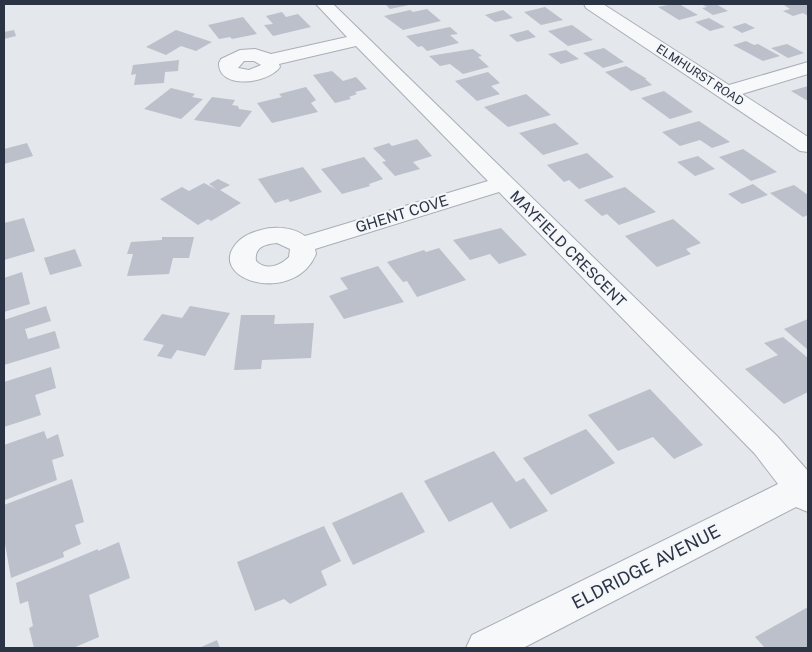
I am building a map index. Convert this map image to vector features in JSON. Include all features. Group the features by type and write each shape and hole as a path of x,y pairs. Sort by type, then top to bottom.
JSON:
{"street":[{"name":"MAYFIELD CRESCENT","path":"324,4 502,184 766,445 806,491"},
{"name":"ELMHURST ROAD","path":"592,4 808,146"},
{"path":"270,60 360,40"},
{"path":"727,92 808,68"},
{"name":"GHENT COVE","path":"302,245 502,184"},
{"name":"ELDRIDGE AVENUE","path":"485,648 806,491"}],"building":[{"path":"385,4 409,4 409,5 390,9"},
{"path":"679,4 698,15 679,20 658,7"},
{"path":"701,4 716,4 728,11 713,15 702,8 707,7"},
{"path":"808,4 808,16 803,13 793,16 783,11 790,9 784,5"},
{"path":"545,7 563,20 541,25 524,12"},
{"path":"427,9 441,21 403,30 384,16 410,10 413,12"},
{"path":"503,10 513,18 495,22 485,15"},
{"path":"282,12 286,17 298,14 311,27 273,36 264,25 273,24 266,16"},
{"path":"243,17 257,34 232,39 230,37 219,39 208,25"},
{"path":"709,18 725,27 710,31 695,22"},
{"path":"745,23 755,28 742,33 732,27"},
{"path":"572,25 593,40 568,46 548,31"},
{"path":"450,27 458,34 450,35 459,43 427,51 422,46 418,47 406,36"},
{"path":"14,30 16,36 4,39 4,32"},
{"path":"176,30 212,42 196,51 181,46 166,55 146,47"},
{"path":"528,30 536,37 517,42 509,35"},
{"path":"746,41 754,45 758,44 780,56 763,61 733,45"},
{"path":"787,44 804,53 788,58 771,48"},
{"path":"604,48 624,62 603,68 583,53"},
{"path":"473,49 482,56 478,57 489,67 463,74 450,64 440,66 429,56"},
{"path":"566,50 579,59 561,64 548,54"},
{"path":"179,60 178,71 165,72 164,83 134,85 136,74 131,75 133,65"},
{"path":"626,66 647,79 645,79 652,85 631,91 605,72"},
{"path":"332,71 343,81 356,77 367,89 355,92 357,94 349,97 351,99 335,103 313,75"},
{"path":"488,72 500,83 491,86 500,94 477,101 455,81"},
{"path":"808,86 808,101 791,91"},
{"path":"306,87 316,100 311,103 318,112 272,123 257,103 282,97 279,94"},
{"path":"171,88 195,94 192,97 203,99 181,119 144,109"},
{"path":"664,91 693,112 670,119 641,98"},
{"path":"526,94 551,115 508,127 484,107"},
{"path":"212,97 235,100 232,105 238,106 239,109 252,111 240,127 194,120"},
{"path":"699,121 730,142 712,148 700,140 680,146 662,132"},
{"path":"555,123 579,144 543,155 519,133"},
{"path":"417,139 432,156 413,162 420,169 395,176 382,162 386,161 373,148 389,143 392,146"},
{"path":"27,143 33,156 4,164 4,149"},
{"path":"743,149 777,172 751,181 719,157"},
{"path":"587,153 614,177 579,189 569,180 564,182 547,165"},
{"path":"698,156 715,169 695,176 677,162"},
{"path":"364,157 383,179 369,184 370,186 342,194 321,169"},
{"path":"303,167 322,192 290,202 288,199 275,203 258,179"},
{"path":"218,179 230,185 220,190 241,203 211,221 208,219 198,225 160,199 182,187 189,191 204,183 217,190 209,184"},
{"path":"753,184 768,195 742,204 728,194"},
{"path":"794,185 808,195 808,215 803,217 770,193"},
{"path":"625,187 656,212 619,225 607,214 602,216 584,200"},
{"path":"24,218 35,251 4,260 4,223"},
{"path":"673,219 701,243 686,249 691,254 657,267 625,236"},
{"path":"501,228 527,255 499,264 490,254 470,260 453,240"},
{"path":"162,237 194,237 189,258 173,258 169,274 127,276 133,254 127,254 131,242 162,240"},
{"path":"439,248 466,280 417,297 407,281 403,282 387,262 424,250 426,252"},
{"path":"75,249 82,266 50,275 44,258"},
{"path":"378,266 404,302 344,319 329,296 348,289 340,278"},
{"path":"22,272 30,304 4,312 4,278"},
{"path":"46,306 51,321 25,329 28,339 55,331 60,348 4,365 4,320"},
{"path":"190,306 230,313 205,356 177,350 171,359 157,356 164,345 143,340 162,314 182,318"},
{"path":"241,315 275,315 274,324 314,323 311,358 262,360 261,369 234,370"},
{"path":"808,319 808,350 784,329"},
{"path":"783,337 808,358 808,392 784,404 745,369 778,355 764,343"},
{"path":"51,367 56,388 35,395 41,415 4,427 4,382"},
{"path":"650,389 703,445 674,459 653,437 618,451 588,415"},
{"path":"586,429 615,463 551,495 523,458"},
{"path":"44,431 47,439 58,434 64,456 52,460 57,480 5,500 4,445"},
{"path":"494,451 516,482 524,478 548,511 510,529 492,502 449,522 424,481"},
{"path":"72,479 84,522 75,525 81,544 63,552 64,557 11,578 4,538 4,505"},
{"path":"402,492 425,532 353,565 332,523"},
{"path":"324,526 341,561 321,571 327,585 290,604 284,599 255,611 237,562"},
{"path":"119,542 130,578 89,595 99,637 73,648 34,648 29,628 33,626 28,601 20,604 16,583"},
{"path":"808,607 808,648 765,648 755,637"},
{"path":"217,640 220,648 199,648"}]}
